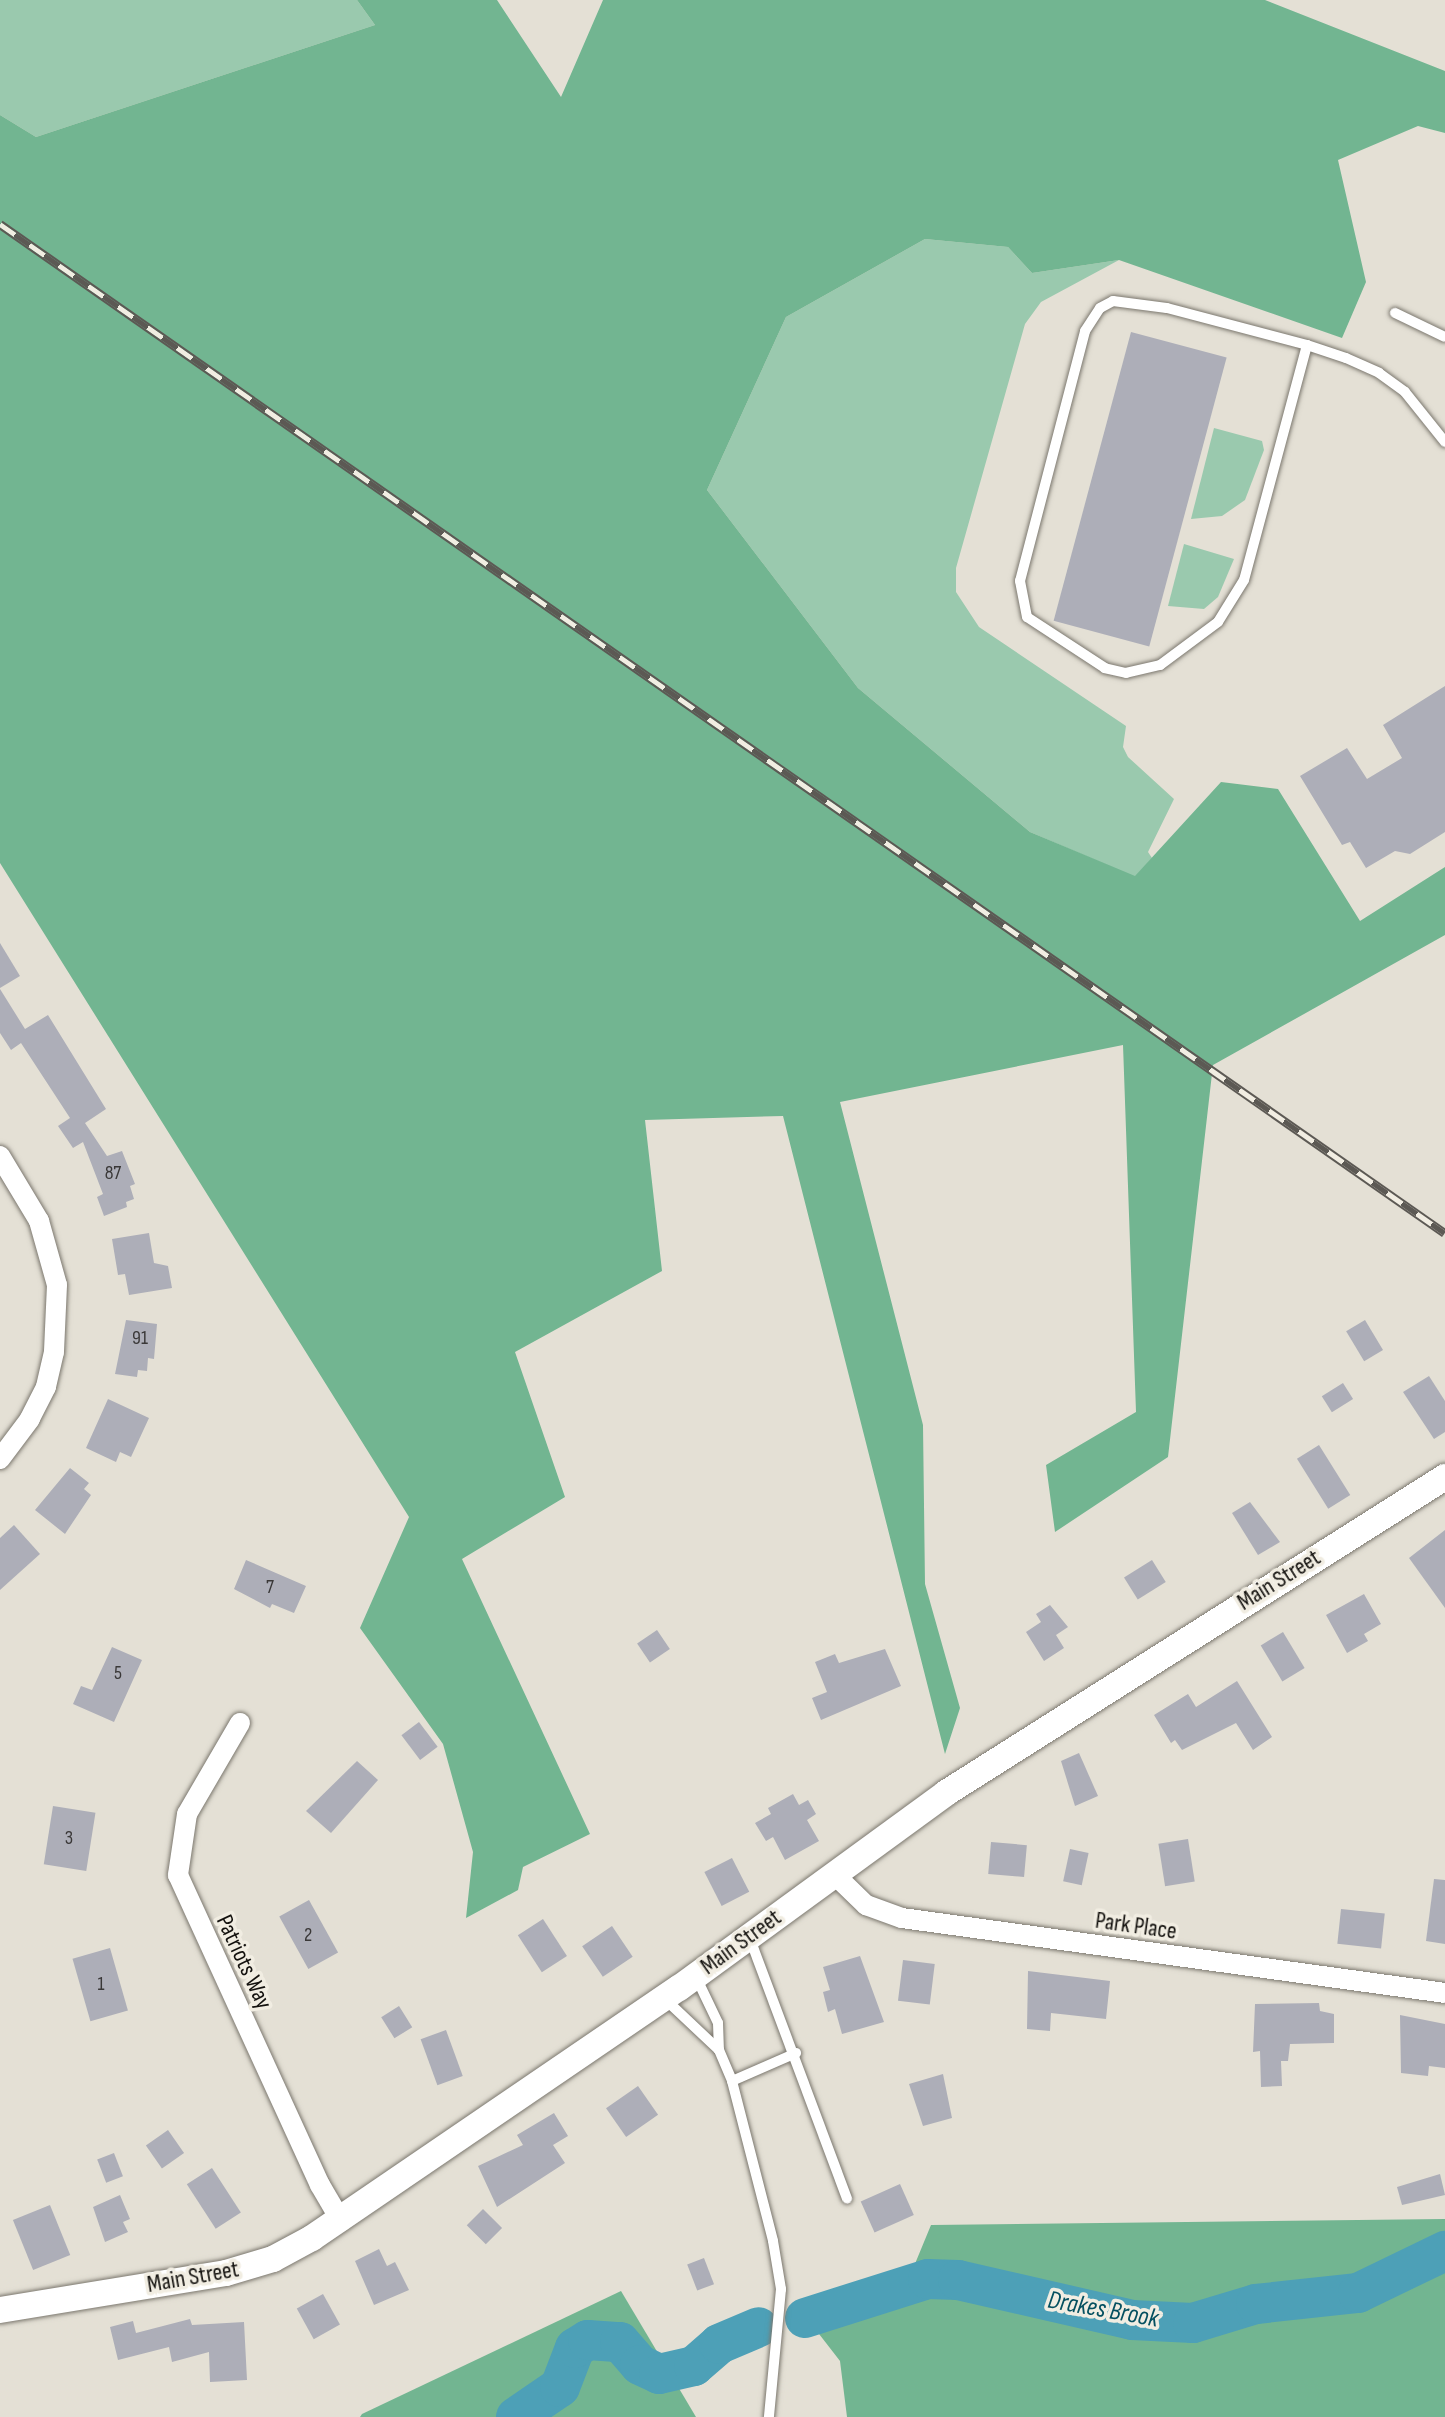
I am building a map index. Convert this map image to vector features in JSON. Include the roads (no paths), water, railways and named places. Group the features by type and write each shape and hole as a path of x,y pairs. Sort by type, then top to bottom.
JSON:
{"street":[{"path":"0,1156 39,1221 57,1285 54,1352 46,1387 0,1459"},
{"name":"Main Street","path":"0,2310 260,2264 341,2221 696,1976 959,1785 1442,1486"},
{"name":"Patriots Way","path":"240,1723 187,1814 178,1849 178,1875 188,1905 341,2221"},
{"name":"Park Place","path":"834,1874 866,1905 902,1918 1445,1993"}],"lane":[{"path":"1307,345 1244,580 1218,622 1160,665 1126,673 1105,668 1027,617 1020,581 1085,331 1100,308 1127,299 1307,345 1379,373 1426,414 1445,442"},
{"path":"1395,313 1445,337"},
{"path":"749,1938 796,2053 847,2198"},
{"path":"696,1976 718,2023 719,2050 732,2081 781,2289 769,2417"},
{"path":"664,1998 719,2050"},
{"path":"732,2081 796,2053"}],"waterway":[{"name":"Drakes Brook","path":"805,2318 928,2279 958,2280 1132,2320 1193,2323 1256,2304 1358,2293 1445,2251"},
{"name":"Drakes Brook","path":"516,2417 560,2387 575,2348 588,2340 620,2342 640,2365 659,2374 694,2366 719,2344 759,2327"}],"railway":[{"path":"0,224 1445,1233"}]}
